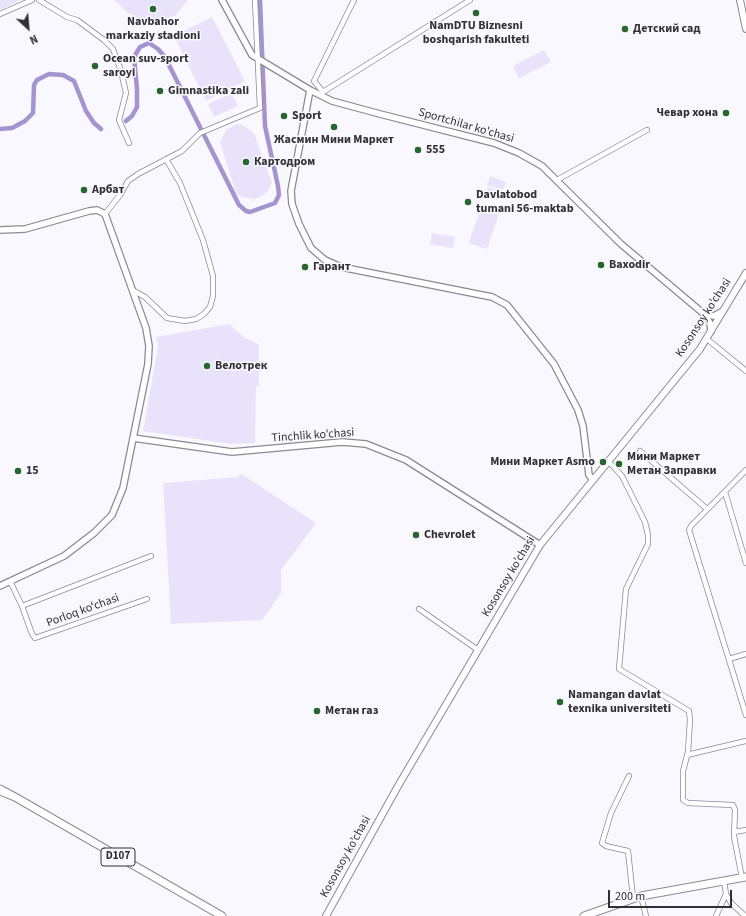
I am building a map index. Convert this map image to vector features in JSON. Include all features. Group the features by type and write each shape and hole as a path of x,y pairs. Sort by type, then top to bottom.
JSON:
{"main road":[{"path":"740,0 746,29"},
{"name":"Kosonsoy ko’chasi","path":"326,916 398,786 540,545 707,339 746,272"},
{"name":"D107","path":"0,790 15,797 222,916"},
{"path":"584,916 640,896 744,877"}],"street":[{"path":"0,14 32,0"},
{"path":"39,0 67,17 77,20 104,40 113,49 121,71 126,93 119,120 129,143"},
{"path":"222,0 248,49 258,60"},
{"path":"105,214 120,195 128,181 187,148 198,134 260,108 255,0"},
{"path":"354,0 314,81 321,93 470,0"},
{"name":"Sportchilar ko'chasi","path":"258,60 310,90 321,93 332,101 380,114 445,128 519,153 542,166 621,244 704,314"},
{"path":"310,90 291,191 297,220 311,248 325,260 341,267 492,297 508,305 554,364 578,410 583,426 589,475 593,480"},
{"path":"557,180 647,130"},
{"path":"134,291 145,297 167,318 185,322 196,319 204,314 210,307 214,296 213,276 203,240 183,189 166,159"},
{"path":"0,230 25,229 89,211 97,210 105,214 134,291 146,328 149,346 148,364 120,499 108,521 64,556 0,586"},
{"path":"704,314 714,316 723,311"},
{"path":"704,314 710,322 711,331"},
{"path":"707,339 746,371"},
{"name":"Tinchlik ko'chasi","path":"133,438 232,452 342,442 366,444 406,460 540,545"},
{"path":"640,450 708,509"},
{"path":"608,461 622,476 645,522 648,535 648,544 626,589 619,669 689,711 690,720 687,755 683,771 683,800 688,803 734,804 734,832 744,877"},
{"path":"746,470 691,526 689,530 746,715"},
{"path":"725,492 746,563"},
{"path":"22,606 151,556"},
{"name":"Porloq koʻchasi","path":"10,582 35,638 147,599"},
{"path":"419,609 478,650"},
{"path":"729,659 746,654"},
{"path":"687,755 746,740"},
{"path":"629,776 611,813 602,842 606,846 628,851 633,898"},
{"path":"734,832 746,830"},
{"path":"724,881 726,894 731,903 745,916"},
{"path":"716,916 726,894"},
{"path":"640,896 646,916"}],"shaded area":[{"path":"0,0 21,0 0,10"},
{"name":"Navbahor markaziy stadioni","path":"114,0 188,0 176,15 164,20 151,22 138,19 127,12"},
{"path":"212,17 245,81 206,101 174,36"},
{"path":"544,50 551,62 519,78 513,66"},
{"path":"232,93 238,106 214,117 208,104"},
{"name":"Картодром","path":"237,124 243,125 254,133 272,183 268,191 261,197 253,199 239,196 236,193 220,142 226,130"},
{"path":"490,176 506,182 503,190 487,185"},
{"path":"488,187 500,191 497,198 486,194"},
{"path":"481,207 499,213 487,249 469,243"},
{"path":"432,233 455,237 453,248 430,244"},
{"name":"Велотрек","path":"229,324 245,338 259,344 259,386 256,386 255,443 231,444 143,431 158,347 156,337"},
{"path":"240,473 316,523 281,570 281,593 262,620 171,624 163,483 238,477"}],"waterway":[{"path":"126,121 132,116 137,107 134,57 140,47 149,43 158,49 165,57 239,205 246,211 250,212 275,203 279,195 265,126 260,0"},
{"path":"0,129 12,128 25,121 33,113 34,85 37,80 49,74 63,75 74,81 86,111 94,123 101,129"}],"place":[{"name":"Navbahor markaziy stadioni","path":"153,9"},
{"name":"NamDTU Biznesni boshqarish fakulteti","path":"476,13"},
{"name":"Детский сад","path":"625,29"},
{"name":"Ocean suv-sport saroyi","path":"95,66"},
{"name":"Gimnastika zali","path":"160,91"},
{"name":"Чевар хона","path":"726,113"},
{"name":"Sport","path":"284,116"},
{"name":"Жасмин Мини Маркет","path":"334,127"},
{"name":"555","path":"418,150"},
{"name":"Картодром","path":"246,162"},
{"name":"Арбат","path":"84,190"},
{"name":"Davlatobod tumani 56-maktab","path":"468,202"},
{"name":"Baxodir","path":"601,265"},
{"name":"Гарант","path":"305,267"},
{"name":"Велотрек","path":"207,366"},
{"name":"Мини Маркет Asmo","path":"603,462"},
{"name":"Мини Маркет Метан Заправки","path":"619,464"},
{"name":"15","path":"18,471"},
{"name":"Chevrolet","path":"416,535"},
{"name":"Namangan davlat texnika universiteti","path":"560,702"},
{"name":"Метан газ","path":"317,711"}]}
